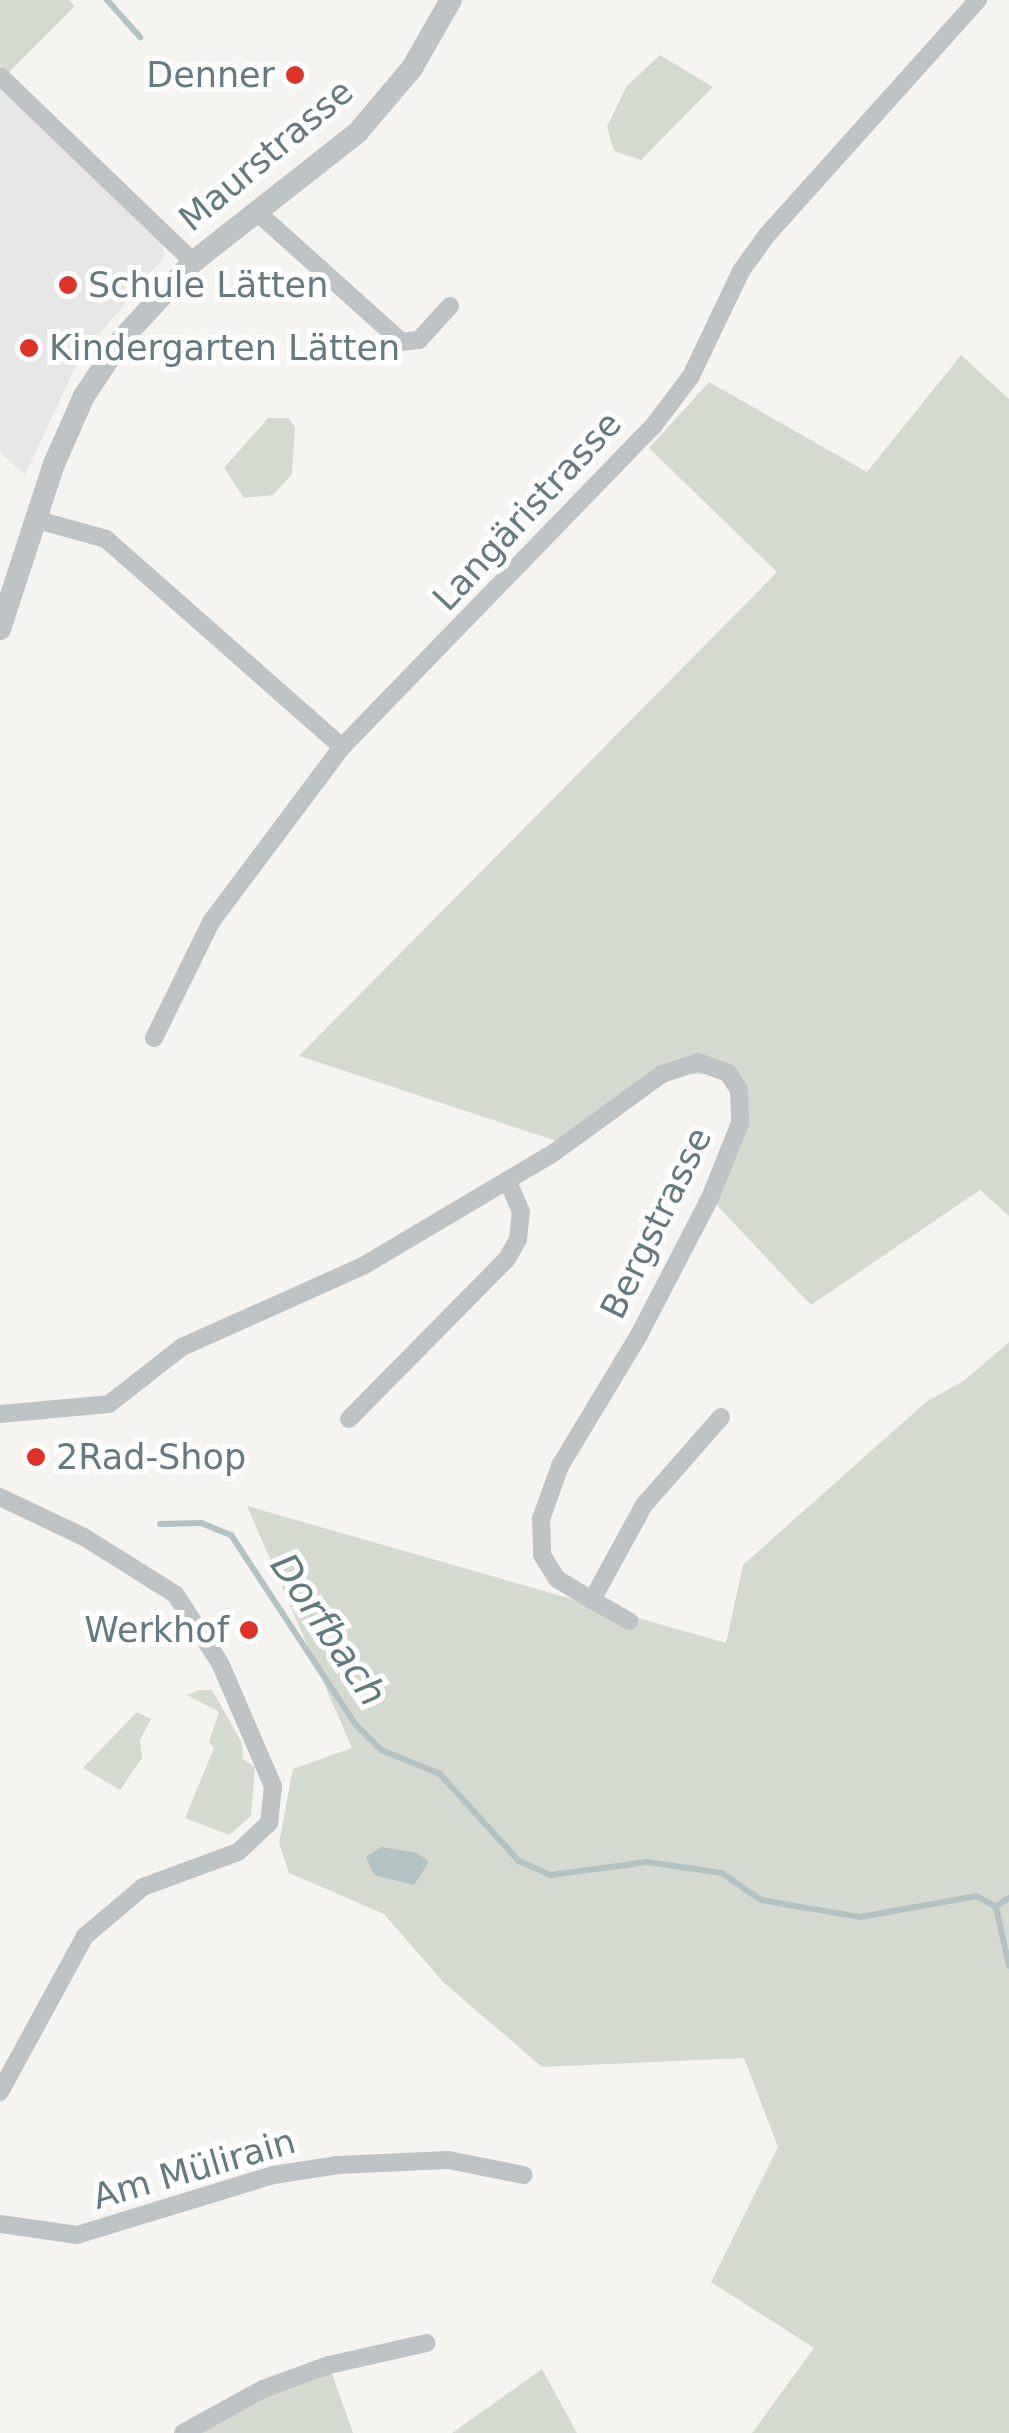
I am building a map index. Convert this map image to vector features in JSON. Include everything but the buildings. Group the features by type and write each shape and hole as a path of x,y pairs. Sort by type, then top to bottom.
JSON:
{"street":[{"name":"Maurstrasse","path":"0,629 34,519 84,396 122,339 193,262 358,132 412,68 451,0"},
{"name":"Langäristrasse","path":"154,1038 242,873 342,747 654,425 691,376 741,271 767,235 978,0"},
{"path":"0,76 193,262"},
{"path":"258,213 402,342 418,340 450,306"},
{"path":"34,519 106,539 342,747"},
{"name":"Bergstrasse","path":"0,1414 108,1404 182,1346 363,1266 508,1181 680,1064 714,1065 739,1090 740,1123 710,1198 560,1466 541,1519 542,1555 557,1580 628,1621"},
{"path":"349,1419 506,1259 518,1238 521,1212 508,1181"},
{"path":"592,1600 644,1505 721,1418"},
{"path":"0,1497 84,1537 176,1594 220,1663 273,1786 270,1824 238,1852 142,1886 104,1916 70,1961 0,2092"},
{"name":"Am Mülirain","path":"0,2224 77,2234 274,2175 338,2165 448,2160 524,2174"},
{"path":"183,2433 262,2389 329,2365 427,2343"}],"shaded area":[{"path":"0,0 69,0 75,6 8,73 0,65"},
{"path":"660,55 713,87 641,160 614,151 607,127 626,87"},
{"name":"Schule Lätten","path":"0,83 163,242 164,257 79,359 25,475 0,452"},
{"path":"961,355 1009,399 1009,1216 980,1190 811,1305 710,1198 740,1123 728,1074 677,1074 569,1145 299,1056 777,572 649,448 709,382 867,472"},
{"path":"268,418 288,418 295,427 292,474 273,495 244,498 224,468"},
{"path":"1009,1342 1009,2433 752,2433 814,2348 711,2282 778,2147 744,2058 542,2067 443,1982 384,1914 289,1873 279,1843 293,1769 352,1748 247,1506 726,1643 743,1565 926,1402 965,1380"},
{"path":"212,1690 242,1743 243,1759 255,1767 251,1816 229,1835 185,1818 214,1748 209,1742 219,1712 187,1695"},
{"path":"137,1712 151,1719 140,1740 142,1758 120,1790 83,1768"},
{"path":"381,1847 417,1853 429,1862 414,1885 374,1875 366,1857"},
{"path":"329,2365 353,2433 183,2433"},
{"path":"542,2369 577,2433 452,2433"}],"waterway":[{"path":"107,0 140,37"},
{"name":"Dorfbach","path":"160,1524 201,1523 231,1535 355,1724 381,1750 440,1774 519,1861 551,1875 647,1862 722,1873 761,1900 860,1917 977,1896 996,1907"},
{"path":"996,1907 1009,1898"},
{"path":"996,1907 1009,1966"}],"place":[{"name":"Denner","path":"295,75"},
{"name":"Schule Lätten","path":"68,285"},
{"name":"Kindergarten Lätten","path":"29,348"},
{"name":"2Rad-Shop","path":"36,1457"},
{"name":"Werkhof","path":"249,1630"}]}
